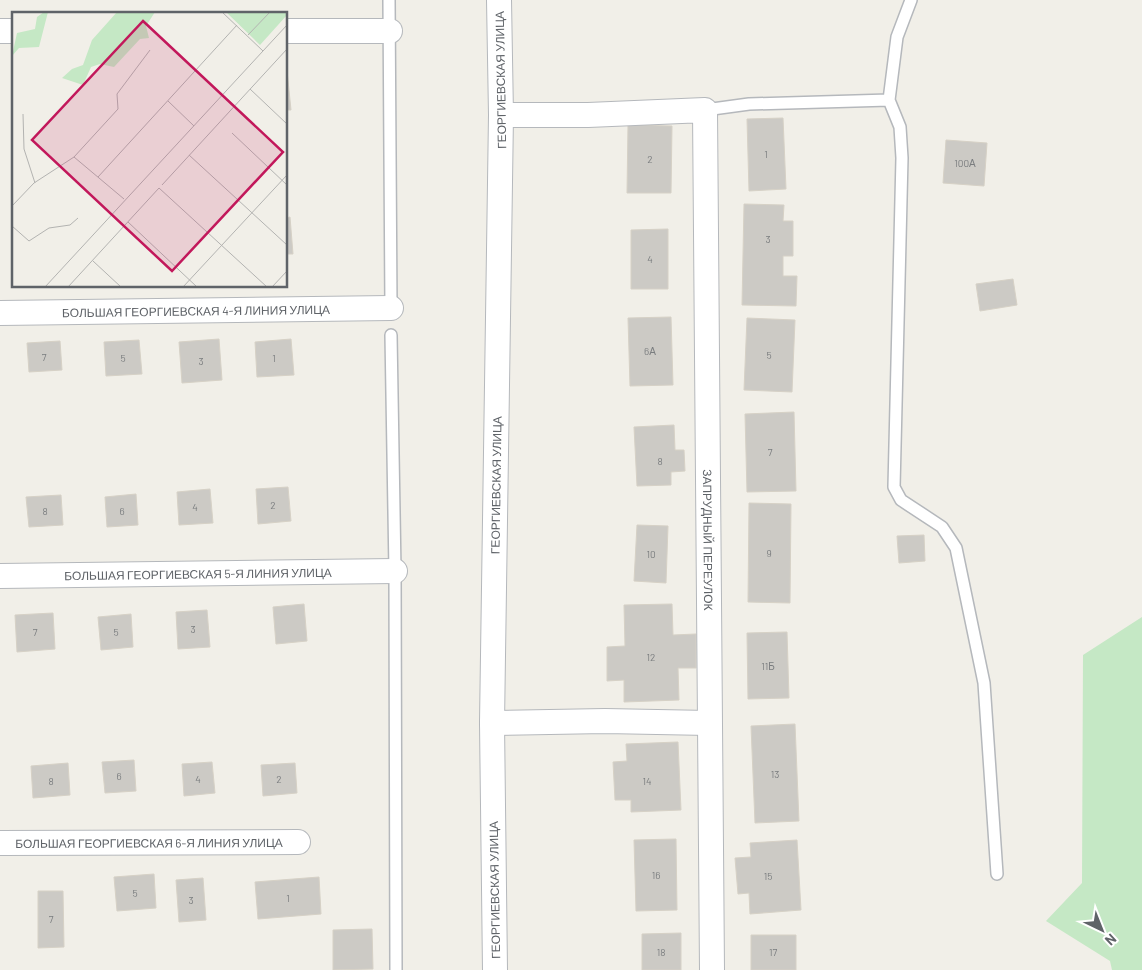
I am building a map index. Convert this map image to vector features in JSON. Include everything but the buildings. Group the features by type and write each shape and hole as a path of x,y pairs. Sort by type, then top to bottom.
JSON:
{"street":[{"name":"ГЕОРГИЕВСКАЯ УЛИЦА","path":"495,970 492,722 501,115 499,0"},
{"path":"288,31 390,31"},
{"path":"501,115 588,115 705,110"},
{"name":"ЗАПРУДНЫЙ ПЕРЕУЛОК","path":"705,110 712,970"},
{"name":"БОЛЬШАЯ ГЕОРГИЕВСКАЯ 4-Я ЛИНИЯ УЛИЦА","path":"0,313 391,308"},
{"name":"БОЛЬШАЯ ГЕОРГИЕВСКАЯ 5-Я ЛИНИЯ УЛИЦА","path":"0,576 395,571"},
{"path":"492,722 605,721 709,723"},
{"name":"БОЛЬШАЯ ГЕОРГИЕВСКАЯ 6-Я ЛИНИЯ УЛИЦА","path":"0,843 298,842"}],"lane":[{"path":"389,0 391,308"},
{"path":"911,0 897,37 889,100 900,127 902,158 894,487 900,500 942,527 956,548 984,683 997,874"},
{"path":"705,110 749,104 889,100"},
{"path":"391,335 395,571 396,970"}],"green space":[{"path":"1142,617 1142,970 1112,970 1110,961 1046,921 1082,883 1083,655"}]}
